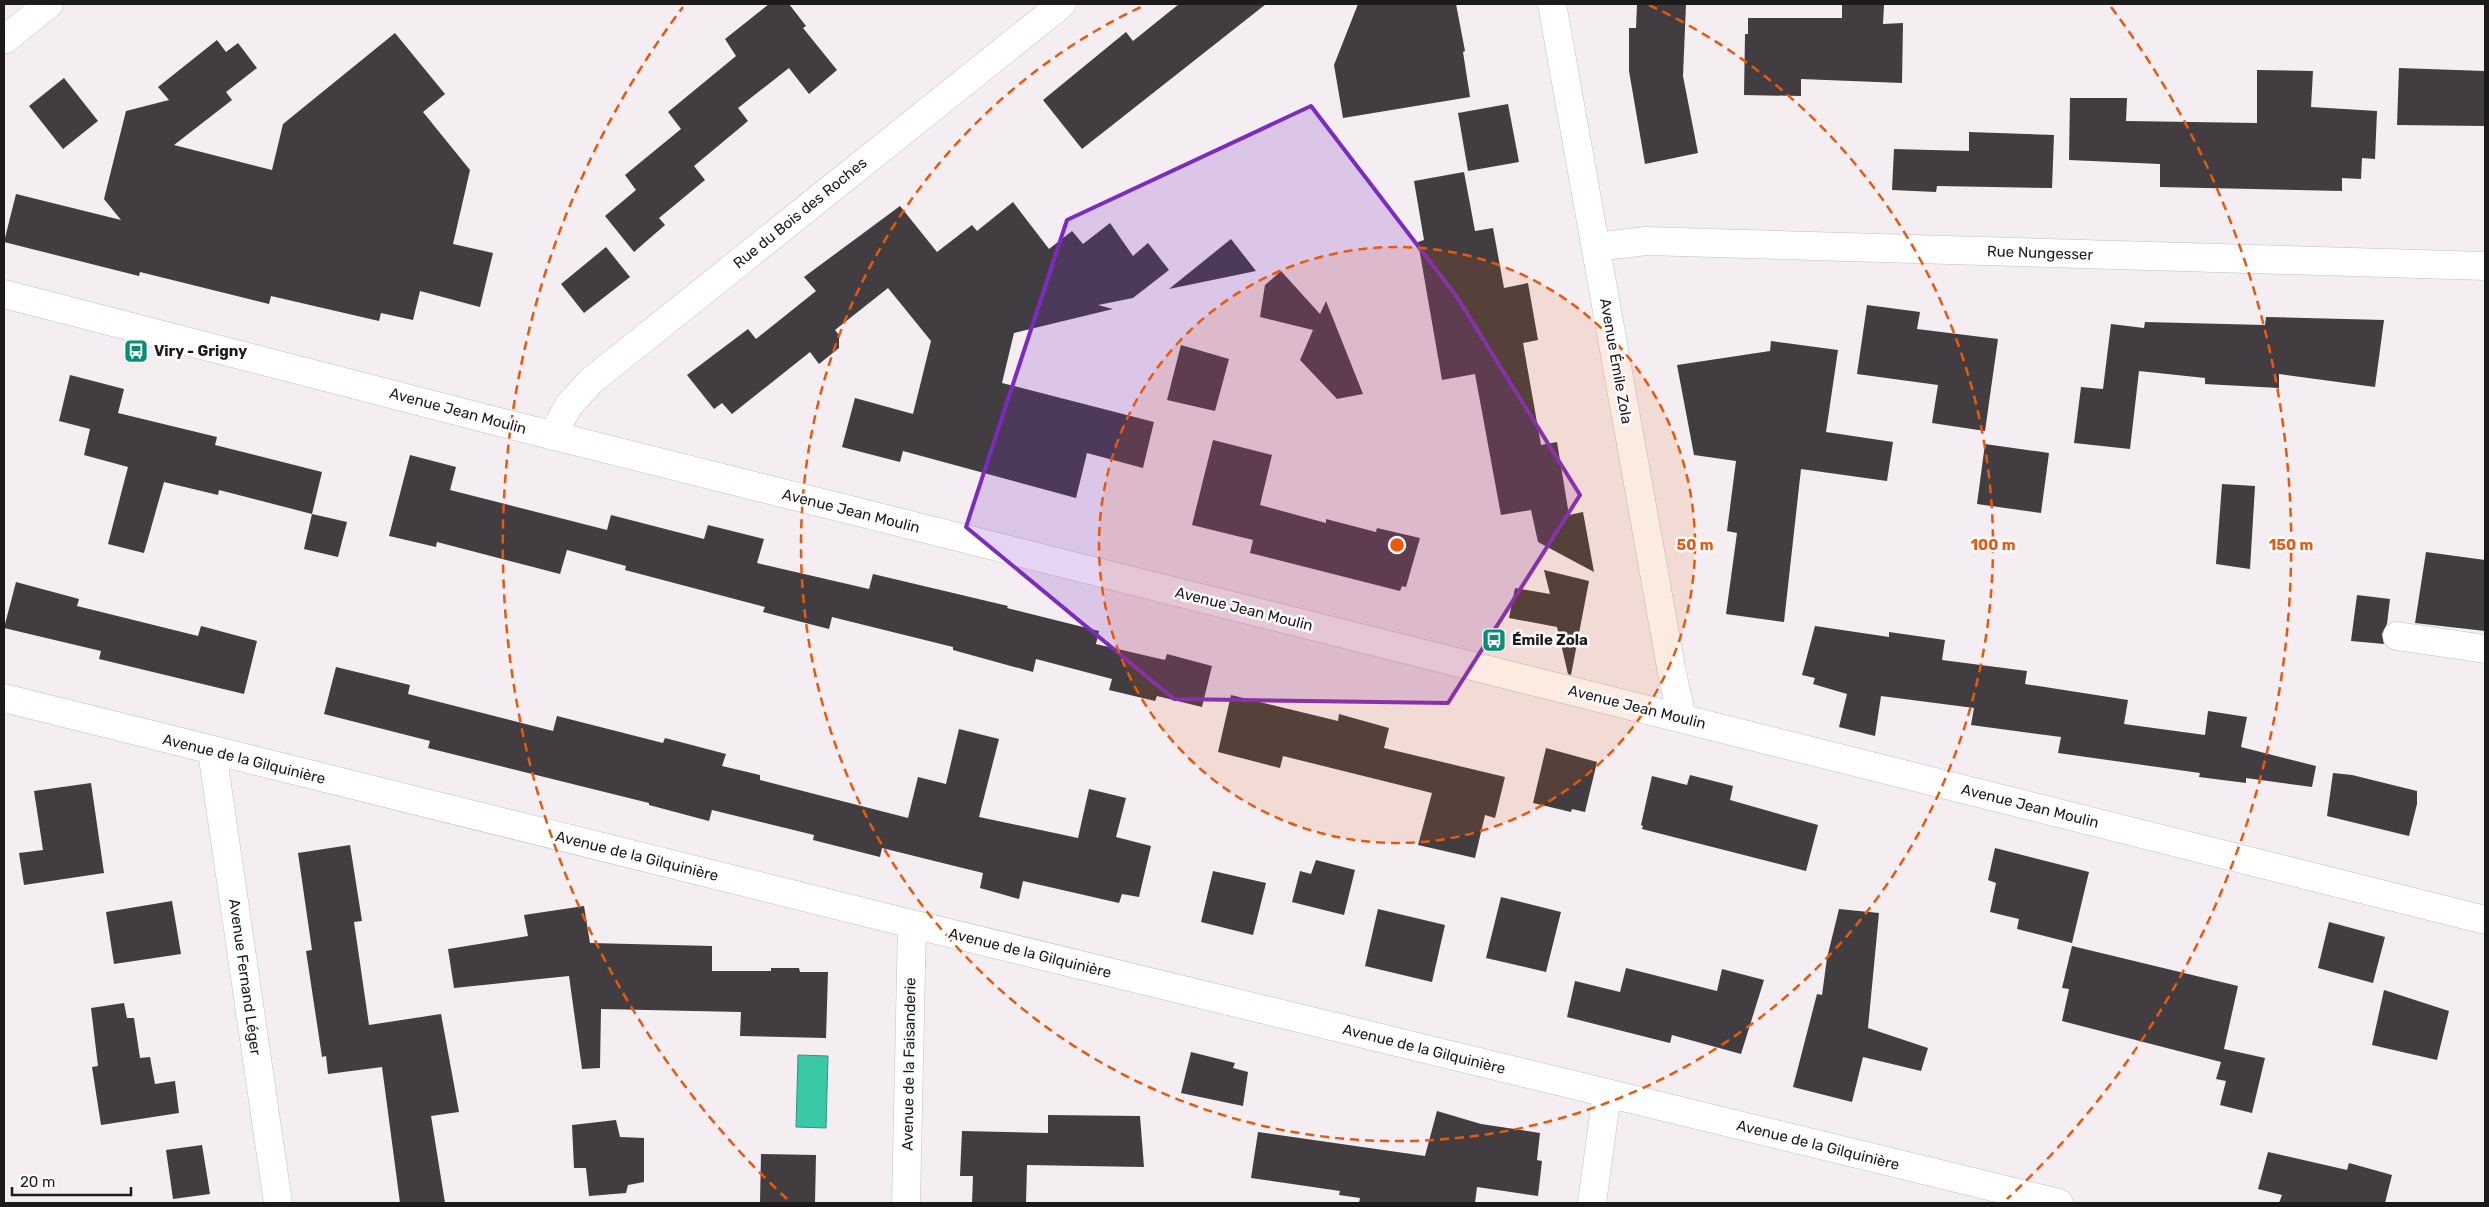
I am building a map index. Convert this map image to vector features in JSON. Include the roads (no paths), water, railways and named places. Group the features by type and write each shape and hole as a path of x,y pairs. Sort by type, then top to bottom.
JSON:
{"street":[{"path":"4,40 49,4"},
{"name":"Rue du Bois des Roches","path":"552,436 569,405 591,381 1062,4"},
{"name":"Avenue Émile Zola","path":"1552,4 1682,718"},
{"name":"Rue Nungesser","path":"1596,247 1646,241 2485,266"},
{"name":"Avenue Jean Moulin","path":"4,294 552,436 2485,920"},
{"path":"2397,636 2485,649"},
{"name":"Avenue de la Gilquinière","path":"4,698 912,924 2058,1203"},
{"name":"Avenue Fernand Léger","path":"212,751 278,1203"},
{"name":"Avenue de la Faisanderie","path":"906,1203 912,924"},
{"path":"1592,1203 1608,1093"}],"place":[{"name":"Viry - Grigny","path":"136,351"},
{"name":"Émile Zola","path":"1494,640"}]}
